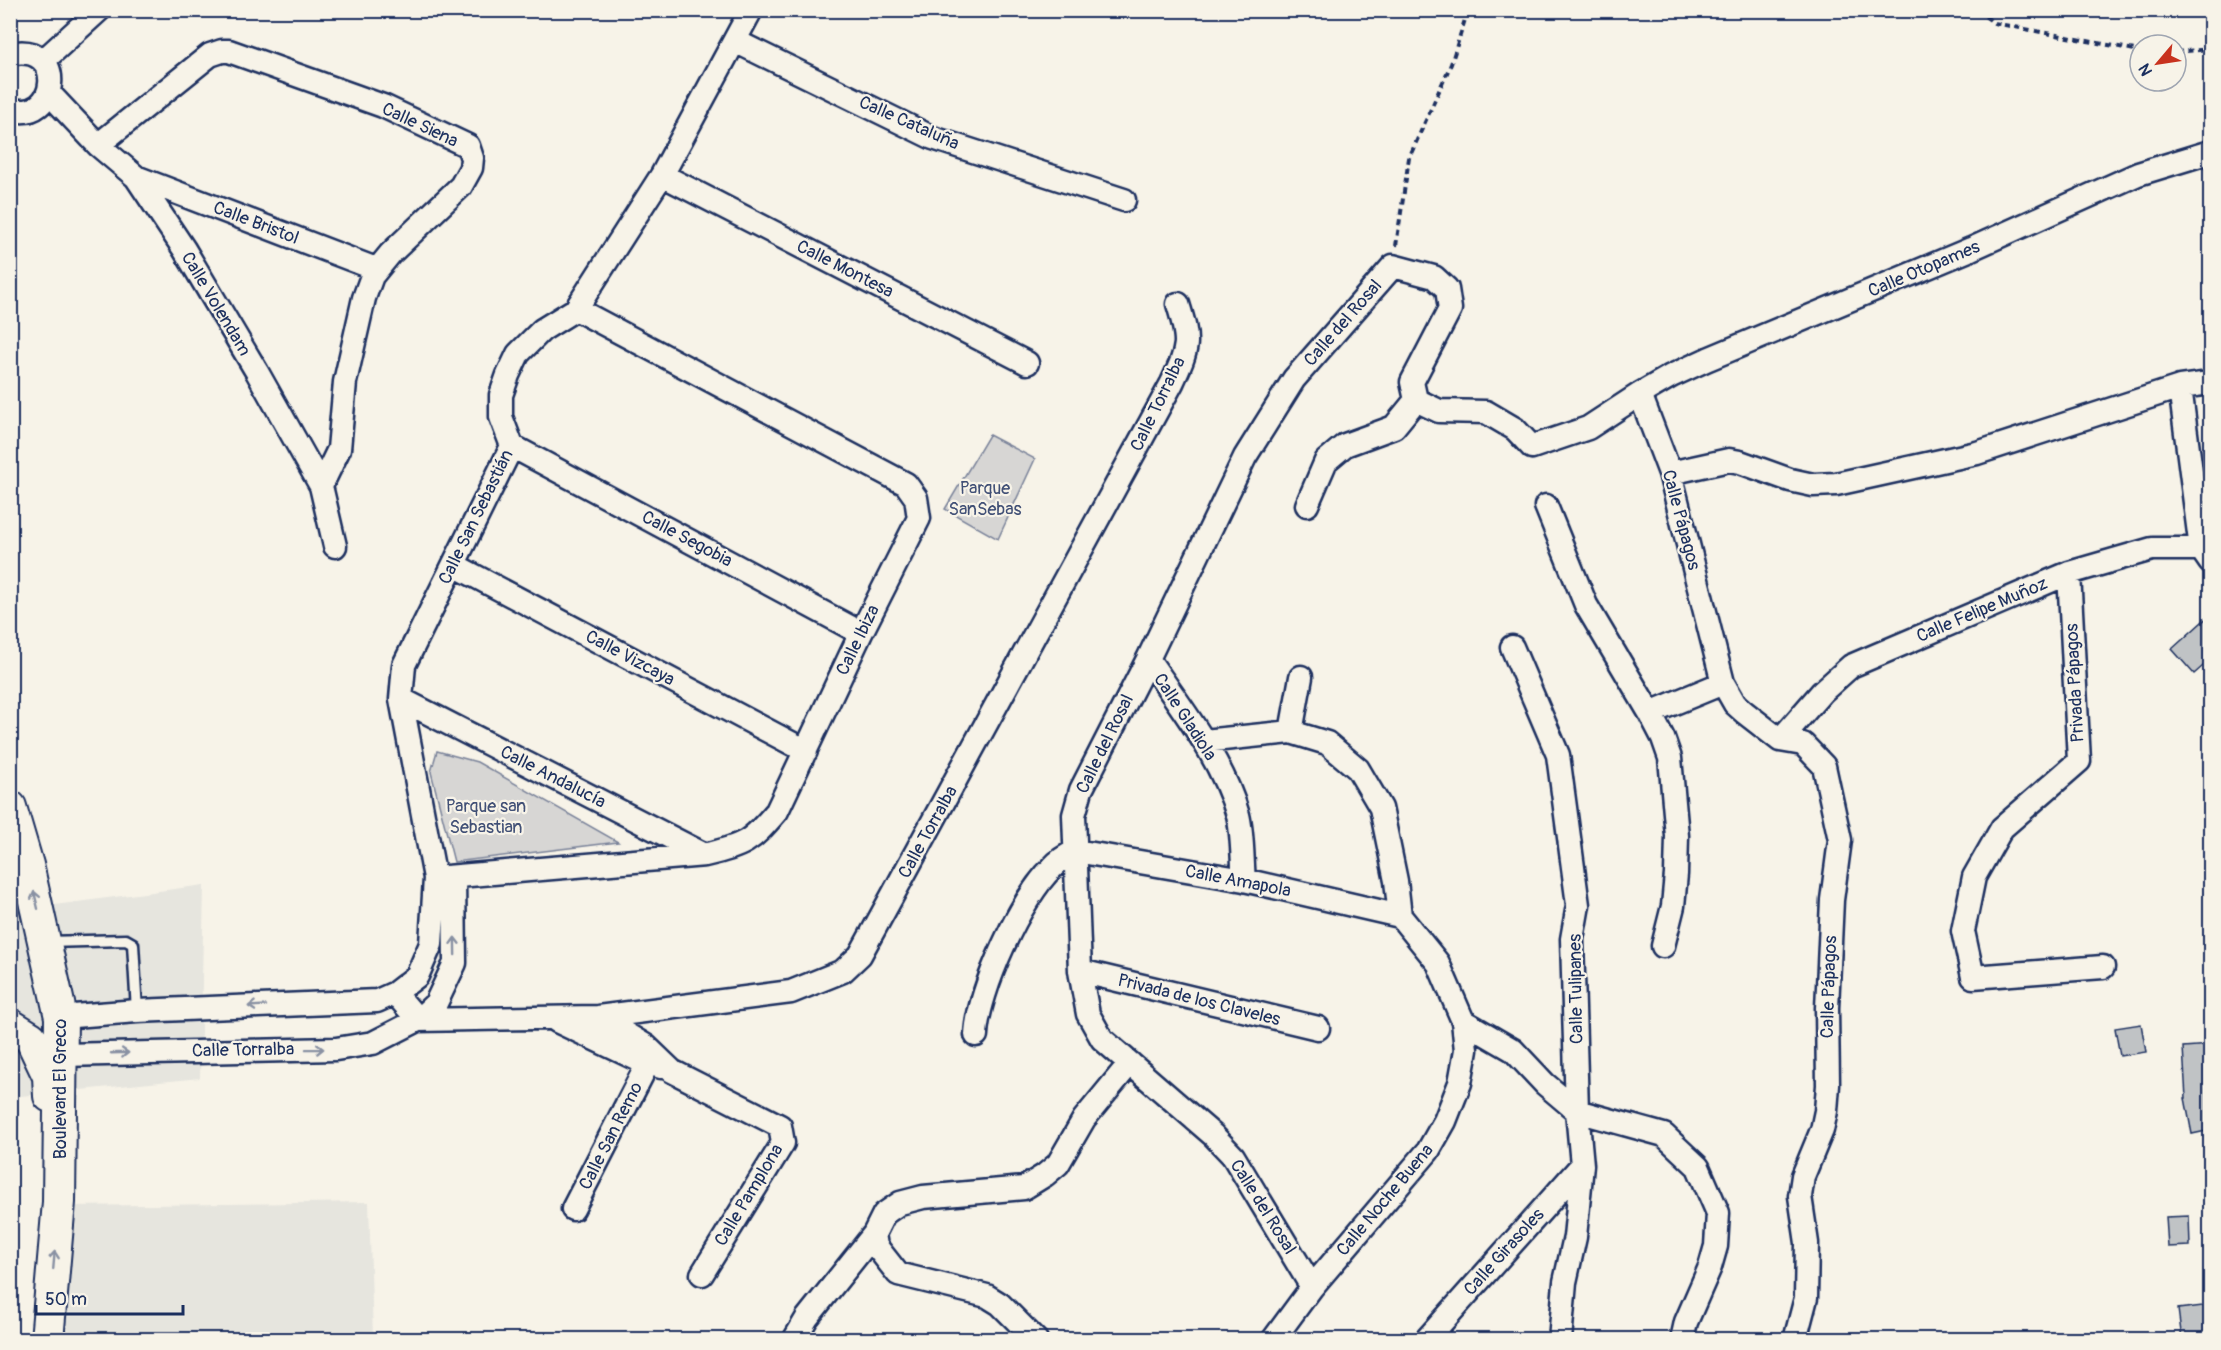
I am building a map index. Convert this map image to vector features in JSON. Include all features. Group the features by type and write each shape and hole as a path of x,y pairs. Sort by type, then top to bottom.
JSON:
{"main road":[{"name":"Boulevard El Greco","path":"10,807 27,865 61,1017 59,1202 47,1340"},
{"path":"45,942 40,976 39,1008 17,1038 49,1076 53,1163 59,1202"}],"street":[{"path":"43,61 99,10"},
{"name":"Calle San Sebastián","path":"444,878 401,699 404,665 512,446 501,417 501,395 518,354 542,330 576,309 662,175 751,10"},
{"name":"Calle Cataluña","path":"735,41 933,138 1124,200"},
{"name":"Calle Siena","path":"98,145 210,55 229,51 383,106 468,146 472,158 471,168 461,186 376,269 364,298 345,382 339,449 321,486"},
{"path":"10,54 22,52 33,54 43,61 49,70 51,82 49,93 42,102 24,112 11,111"},
{"name":"Calle Volendam","path":"49,93 98,145 136,177 184,249 321,486 335,546"},
{"name":"Calle Otopames","path":"1416,400 1439,411 1486,412 1515,429 1532,447 1588,429 1640,394 1671,376 1708,359 1971,249 2138,174 2211,152"},
{"name":"Calle Montesa","path":"662,175 1027,363"},
{"name":"Calle Bristol","path":"136,177 376,269"},
{"path":"1308,505 1326,461 1345,445 1394,427 1416,400 1412,382 1450,309 1447,289 1434,277 1393,266"},
{"name":"Calle del Rosal","path":"1312,1287 1233,1156 1213,1135 1102,1039 1088,1014 1080,971 1074,815 1081,790 1148,659 1245,457 1294,379 1393,266"},
{"name":"Calle Torralba","path":"418,1020 597,1017 791,992 843,971 860,955 1172,384 1184,356 1187,335 1178,304"},
{"name":"Calle Ibiza","path":"444,878 705,855 738,846 757,835 777,811 861,633 920,518 918,503 912,490 906,484 576,309"},
{"path":"1670,474 1729,460 1790,480 1813,485 1836,484 1977,453 2180,387 2211,383"},
{"path":"2180,387 2206,555"},
{"name":"Calle Pápagos","path":"1640,394 1670,474 1723,683 1735,704 1780,740 1803,744 1824,766 1840,840 1832,900 1827,1008 1826,1111 1822,1130 1803,1176 1800,1196 1807,1243 1806,1298 1795,1340"},
{"name":"Calle Segobia","path":"512,446 861,633"},
{"path":"1546,506 1586,605 1650,713 1670,758 1677,836 1673,906 1662,945"},
{"name":"Calle Felipe Muñoz","path":"1780,740 1822,692 1851,666 2069,573 2152,549 2206,555"},
{"name":"Calle Vizcaya","path":"454,565 806,751"},
{"name":"Privada Pápagos","path":"2069,573 2079,761 2002,828 1974,877 1963,931 1973,977 2103,967"},
{"name":"Calle Tulipanes","path":"1512,647 1558,755 1578,905 1572,939 1577,1111 1582,1165 1575,1237 1565,1282 1560,1340"},
{"name":"Calle Gladiola","path":"1148,659 1204,741 1222,776 1238,817 1244,880"},
{"path":"1291,732 1301,677"},
{"path":"1650,713 1723,683"},
{"name":"Calle Andalucía","path":"401,699 705,855"},
{"path":"1204,741 1291,732 1327,743 1358,769 1381,808 1396,881 1400,916"},
{"path":"976,1035 977,1018 988,978 1021,913 1052,867 1076,851"},
{"name":"Calle Amapola","path":"1076,851 1244,880 1400,916"},
{"path":"61,1017 137,1011 377,1001 395,993 417,976 431,944 444,878"},
{"name":"Calle Torralba","path":"62,1055 336,1049 373,1043 418,1020 436,1003 455,963 444,878"},
{"name":"Calle Noche Buena","path":"1273,1340 1312,1287 1428,1151 1445,1121 1460,1083 1466,1050 1463,1020 1438,963 1400,916"},
{"name":"Privada de los Claveles","path":"1080,971 1318,1028"},
{"path":"395,993 418,1020"},
{"name":"Calle Pamplona","path":"597,1017 646,1046 672,1071"},
{"name":"Calle Pamplona","path":"553,1019 648,1063 672,1071 778,1123 783,1132 783,1143 702,1274"},
{"path":"1463,1020 1513,1050 1545,1084 1577,1111 1664,1135 1698,1167 1718,1213 1716,1246 1710,1267 1686,1322 1682,1340"},
{"name":"Calle San Remo","path":"573,1209 648,1063"},
{"path":"794,1340 807,1318 874,1234 884,1214 900,1203 923,1197 1024,1188 1058,1164 1084,1119 1130,1064"},
{"name":"Calle Girasoles","path":"1426,1340 1582,1165"},
{"path":"874,1234 876,1246 898,1274 987,1296 1000,1304 1036,1340"}],"lane":[{"path":"45,942 130,942 135,948 137,1011"}],"path":[{"path":"1393,266 1409,158 1451,64 1468,10"},
{"path":"1977,10 1994,23 2128,49"},
{"path":"2188,51 2211,50"}],"shaded area":[{"path":"204,885 200,1078 11,1097 10,911"},
{"path":"369,1202 373,1339 61,1340 71,1206"}],"green space":[{"name":"Parque SanSebas","path":"989,435 1035,459 998,539 945,509"},
{"name":"Parque san Sebastian","path":"437,751 477,762 618,842 454,862 431,772"}],"building":[{"path":"2211,614 2211,659 2194,674 2172,649"},
{"path":"2141,1024 2146,1052 2120,1056 2115,1028"},
{"path":"2211,1045 2211,1130 2192,1134 2185,1098 2183,1047"},
{"path":"2189,1216 2190,1246 2168,1247 2166,1217"},
{"path":"2211,1305 2211,1337 2182,1340 2178,1309"}]}
